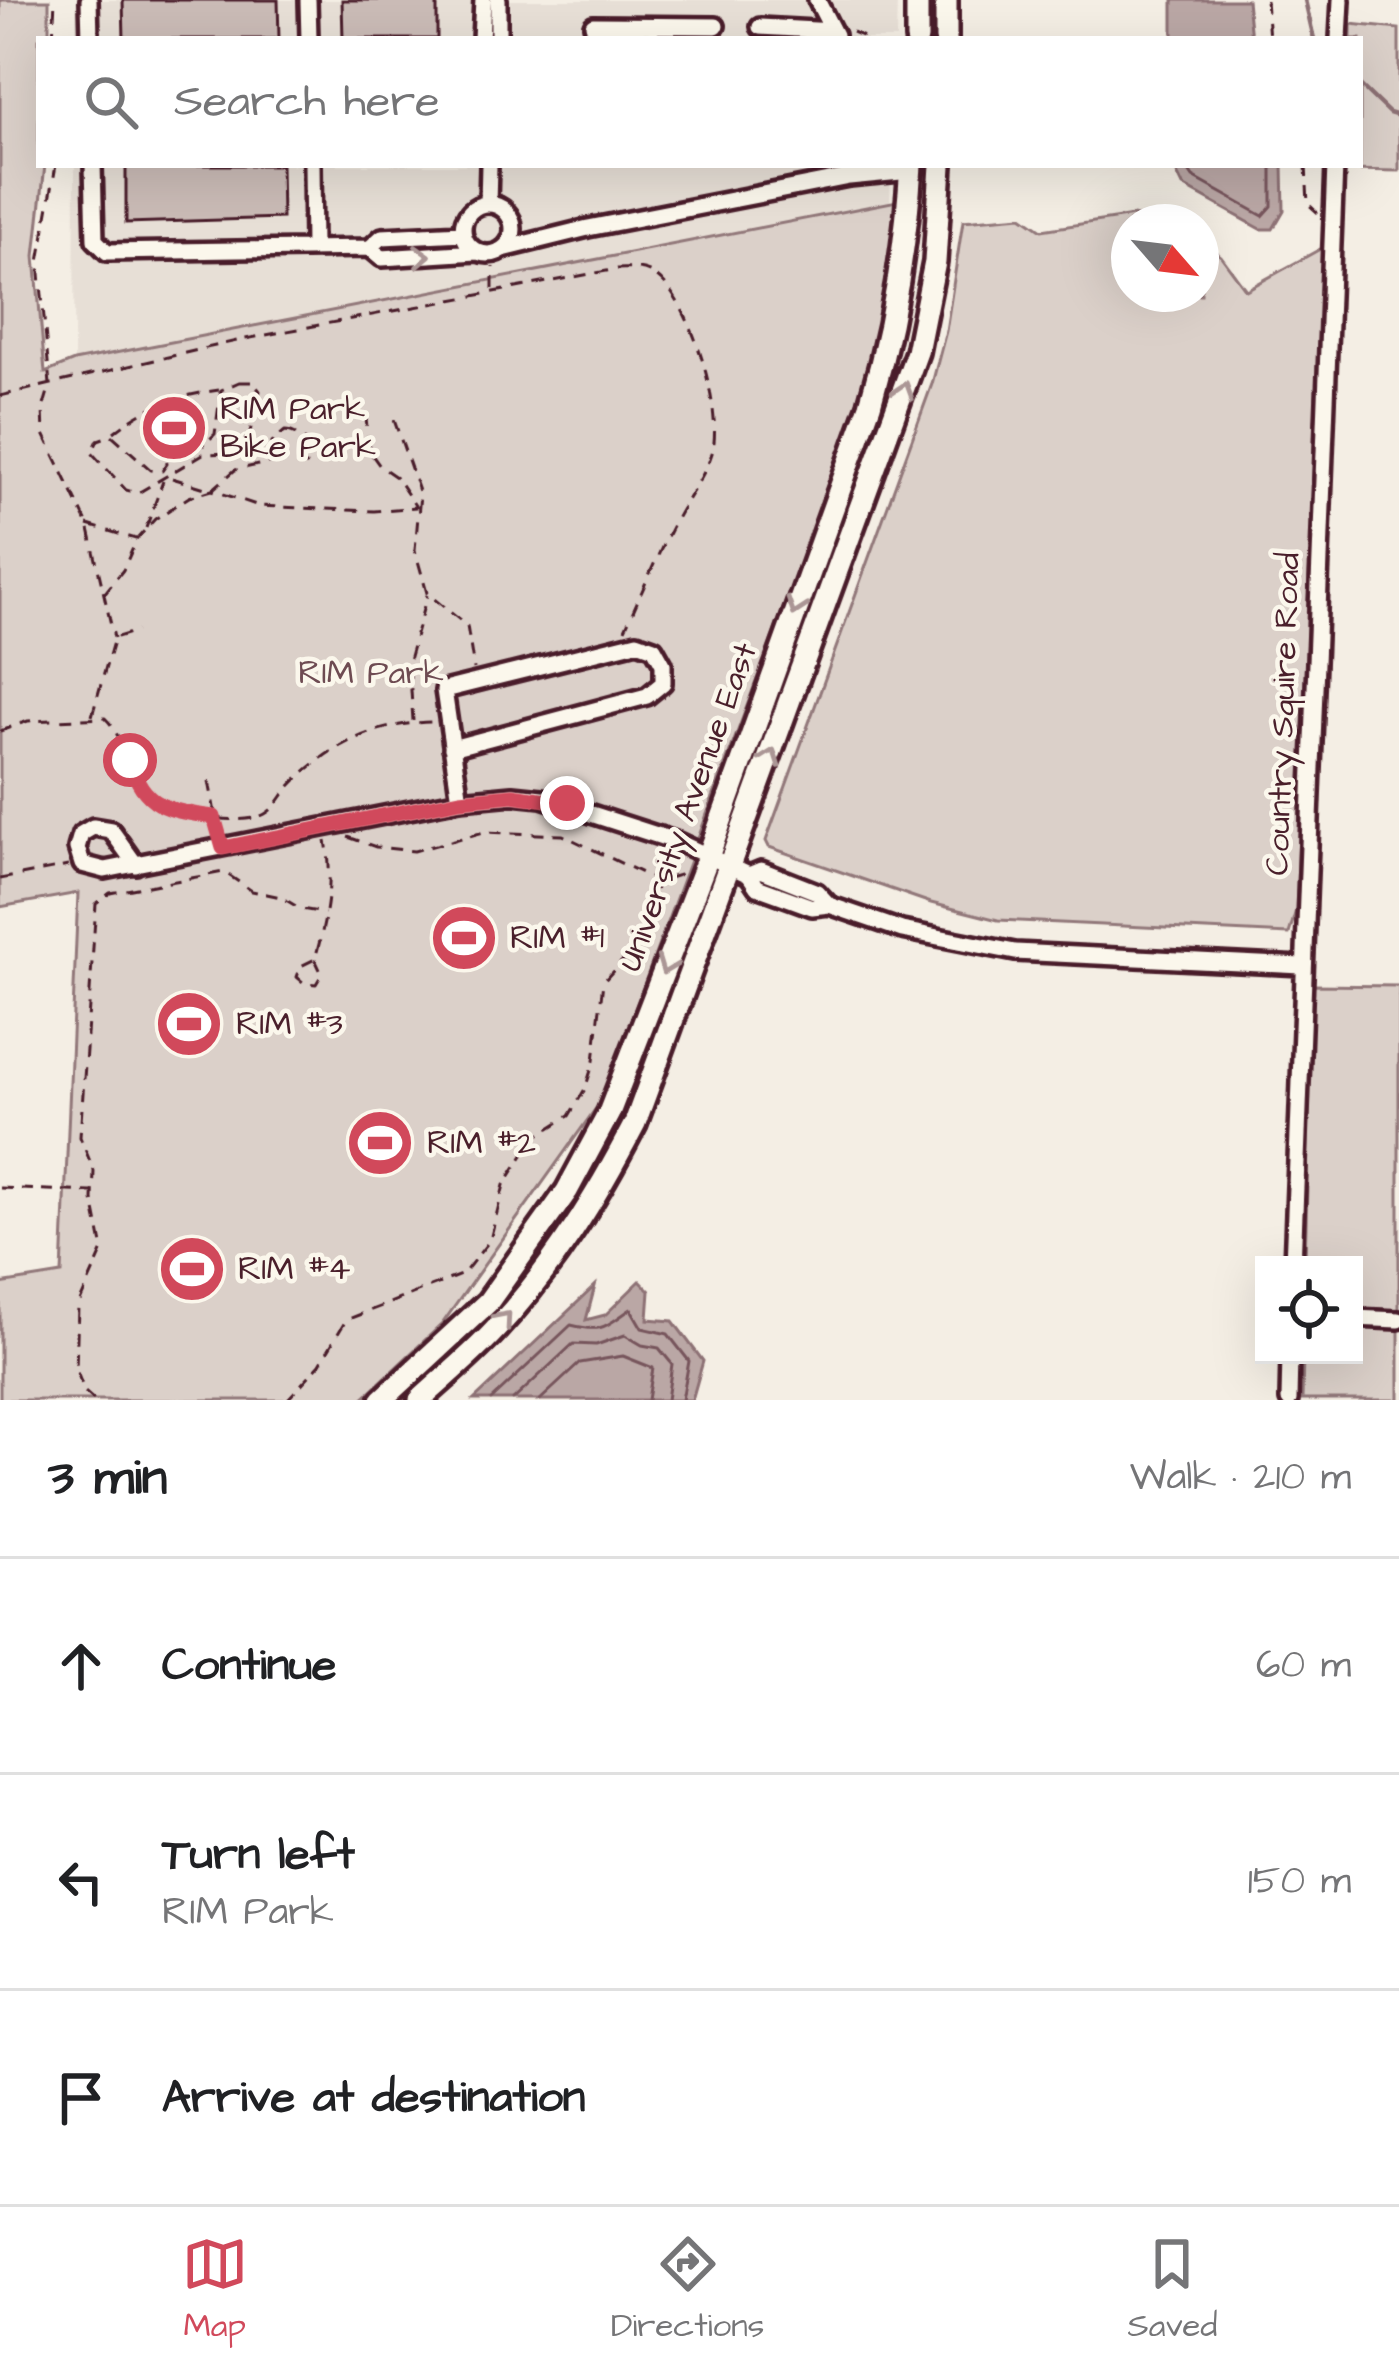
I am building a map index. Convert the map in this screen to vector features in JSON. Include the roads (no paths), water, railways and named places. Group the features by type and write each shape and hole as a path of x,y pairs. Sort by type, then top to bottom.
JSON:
{"main road":[{"path":"916,0 917,36"},
{"path":"946,0 946,36"},
{"name":"University Avenue East","path":"382,1400 488,1302 567,1191 609,1113 708,857 870,406 905,255 911,168"},
{"name":"University Avenue East","path":"420,1400 494,1332 550,1264 594,1202 635,1123 740,870 916,352 934,262 941,168"}],"street":[{"path":"89,0 90,36"},
{"path":"308,0 309,36"},
{"path":"481,36 482,0"},
{"path":"498,0 498,36"},
{"path":"817,0 836,33"},
{"path":"1339,36 1341,0"},
{"path":"593,25 716,26"},
{"path":"760,28 836,33"},
{"path":"93,168 95,240 107,252 370,248 382,258 491,254 847,171 911,168"},
{"path":"312,168 314,247"},
{"path":"488,204 489,168"},
{"name":"Country Squire Road","path":"1293,1256 1334,168"},
{"path":"463,232 472,209 488,204 505,211 511,221 511,239 503,249"},
{"path":"370,248 382,237 463,232"},
{"path":"463,232 477,252"},
{"path":"452,748 647,696 663,683 663,664 654,648 637,642 444,690 446,720 460,800"},
{"path":"136,865 111,830 93,827 81,834 77,848 82,864 105,870 136,865 323,829 460,800 513,795 567,803 678,842 740,870 761,870 817,892 829,905 902,930 1015,952 1302,966"},
{"path":"1363,1318 1399,1320"},
{"path":"1289,1400 1291,1364"}],"water":[{"path":"1173,0 1247,0 1251,36 1173,36"},
{"path":"1174,168 1283,168 1284,210 1273,229 1261,229 1183,186"},
{"path":"640,1281 650,1291 648,1319 673,1321 703,1361 692,1400 474,1400 595,1286 586,1320 605,1315"}],"waterway":[{"path":"1305,0 1313,36"},
{"path":"1363,88 1389,113 1399,116"}],"place":[{"name":"RIM Park Bike Park","path":"174,428"},
{"name":"RIM #1","path":"464,938"},
{"name":"RIM #3","path":"189,1024"},
{"name":"RIM #2","path":"380,1143"},
{"name":"RIM #4","path":"192,1269"}],"park label":[{"name":"RIM Park","path":"371,673"}]}
